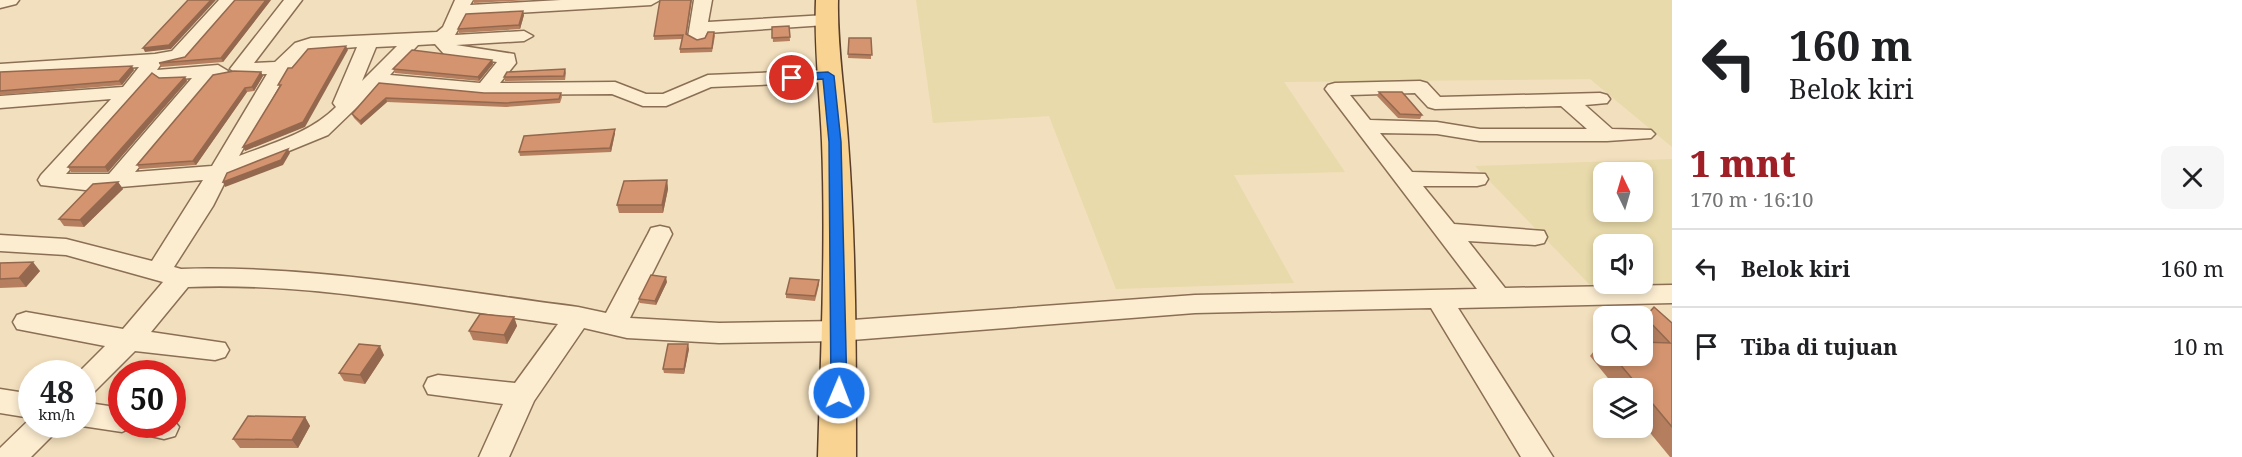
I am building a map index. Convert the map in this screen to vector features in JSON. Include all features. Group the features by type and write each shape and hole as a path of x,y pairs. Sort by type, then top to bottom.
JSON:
{"main road":[{"path":"826,10 828,76 835,142 839,331 837,457"}],"street":[{"path":"0,3 10,0"},
{"path":"228,0 178,56 136,84 49,180 85,183 219,172 321,131 413,40"},
{"path":"240,69 293,0"},
{"path":"443,41 461,6 651,0"},
{"path":"703,0 697,32 826,10"},
{"path":"96,372 129,340 169,275 219,172 280,68 302,47 311,44 369,41 443,41 524,36"},
{"path":"340,113 369,41"},
{"path":"443,41 447,47 458,52 507,58 507,63 485,89"},
{"path":"0,70 159,67 209,71 280,68"},
{"path":"116,180 209,71"},
{"path":"373,79 485,89 615,88 643,100 666,100 708,81 828,76"},
{"path":"0,102 136,84"},
{"path":"1498,297 1335,89 1420,87 1435,103 1600,99"},
{"path":"1566,100 1606,135"},
{"path":"1488,102 1525,136"},
{"path":"1363,126 1437,128 1480,135 1644,134"},
{"path":"1407,179 1477,180"},
{"path":"1448,232 1535,237"},
{"path":"613,325 660,234"},
{"path":"0,243 66,247 169,275 239,276 311,282 578,317 613,325 719,333 839,331 1195,304 1672,294"},
{"path":"1438,298 1538,457"},
{"path":"494,457 522,395 578,317"},
{"path":"26,322 129,340 215,350"},
{"path":"438,386 522,395"},
{"path":"0,401 18,404"},
{"path":"11,457 30,438"}],"shaded area":[{"path":"916,0 1672,0 1672,147 1590,79 1284,82 1345,172 1234,175 1294,283 1116,289 1049,116 933,123"},
{"path":"1672,159 1672,287 1653,287 1653,234 1593,234 1592,287 1475,166"}],"building":[{"path":"188,0 211,0 169,45 143,48"},
{"path":"235,0 266,0 221,58 159,63 185,57"},
{"path":"660,0 691,0 686,34 697,40 705,38 708,32 714,32 712,48 680,49 683,35 654,36"},
{"path":"523,11 519,25 458,29 466,14"},
{"path":"789,26 790,37 772,38 772,27"},
{"path":"849,38 871,38 872,55 848,54"},
{"path":"346,46 303,122 243,147 281,85 278,85 288,68 292,68 308,49"},
{"path":"412,50 492,60 478,77 393,69"},
{"path":"132,66 119,81 0,91 0,72"},
{"path":"565,69 564,76 504,77 507,72"},
{"path":"234,71 261,72 252,87 245,88 193,161 137,165 213,75"},
{"path":"152,73 159,78 185,77 105,167 68,167"},
{"path":"379,83 484,93 561,93 559,99 505,103 386,98 360,121 352,114"},
{"path":"1379,92 1402,92 1422,115 1400,114"},
{"path":"615,129 610,148 519,152 524,136"},
{"path":"288,149 281,160 223,182 227,173"},
{"path":"667,180 662,205 617,205 624,181"},
{"path":"118,182 80,220 59,219 93,184"},
{"path":"33,262 19,278 0,279 0,263"},
{"path":"651,275 666,277 655,301 639,299"},
{"path":"790,278 819,280 815,296 786,294"},
{"path":"1653,308 1672,323 1672,427 1653,404 1653,378 1632,378 1621,366 1653,366 1653,342 1670,343 1653,325"},
{"path":"480,314 514,317 504,335 469,331"},
{"path":"359,344 380,346 360,375 339,373"},
{"path":"668,344 688,344 684,369 663,369"},
{"path":"248,416 305,417 292,440 233,439"}],"route":[{"path":"792,78 828,76 835,142 839,393"}]}
